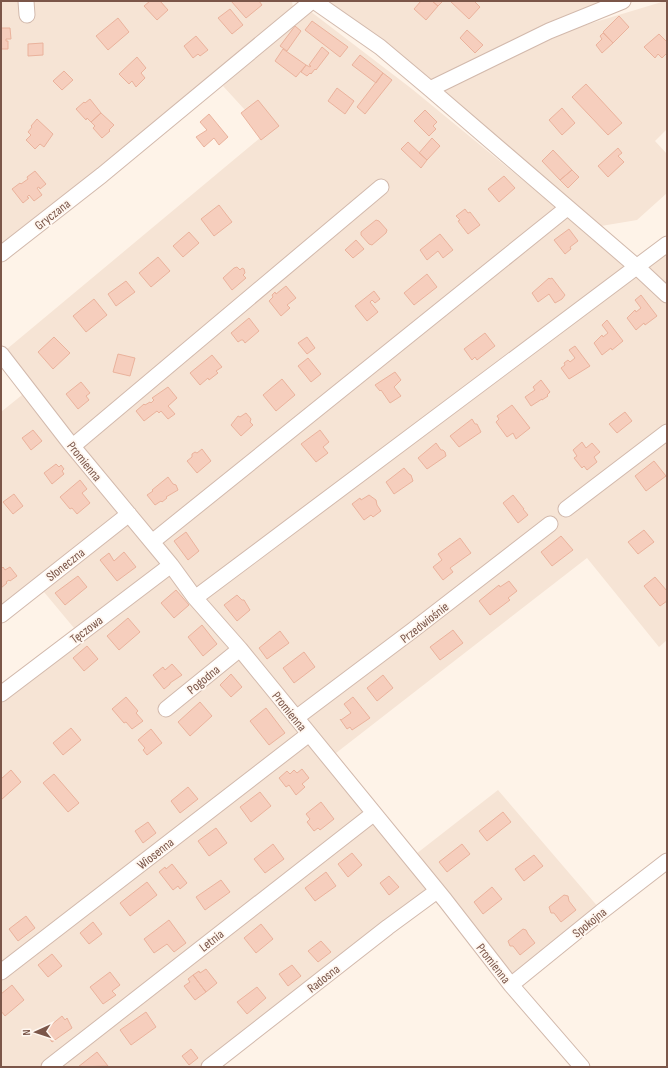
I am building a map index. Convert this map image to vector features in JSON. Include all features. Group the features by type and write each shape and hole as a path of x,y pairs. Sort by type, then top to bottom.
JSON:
{"street":[{"path":"313,1 380,47 637,267 667,295"},
{"name":"Gryczana","path":"1,254 102,174 313,1"},
{"path":"430,89 549,31 622,1"},
{"path":"73,446 381,187"},
{"path":"152,542 567,208"},
{"path":"195,598 667,244"},
{"name":"Promienna","path":"1,354 73,446 171,565 195,598 240,649 437,891 511,985 582,1067"},
{"path":"566,509 667,432"},
{"name":"Słoneczna","path":"1,615 129,514"},
{"name":"Przedwiośnie","path":"296,718 550,524"},
{"name":"Tęczowa","path":"1,694 171,565"},
{"name":"Pogodna","path":"166,709 240,649"},
{"name":"Wiosenna","path":"1,972 309,734"},
{"name":"Letnia","path":"49,1067 373,814"},
{"name":"Spokojna","path":"511,985 667,861"},
{"name":"Radosna","path":"209,1067 388,927 437,891"}],"shaded area":[{"path":"1,1 292,1 293,8 1,249"},
{"path":"326,1 609,1 433,82"},
{"path":"667,1 667,129 655,141 667,154 667,193 637,220 601,226 440,91 559,33"},
{"path":"310,11 412,89 625,264 667,304 667,640 659,647 587,558 336,753 416,854 498,790 605,915 509,992 433,898 218,1067 1,1067 1,684 74,628 44,592 1,624 1,412 22,395 1,354 266,133 223,86"},
{"path":"667,251 667,289 645,268"}],"building":[{"path":"150,1 160,1 168,10 157,20 144,6"},
{"path":"231,1 259,1 262,5 246,18"},
{"path":"421,1 432,1 438,6 426,20 414,9"},
{"path":"432,1 443,1 438,6"},
{"path":"450,1 475,1 480,7 469,19"},
{"path":"230,9 243,25 232,34 218,18"},
{"path":"619,16 629,27 613,43 603,32"},
{"path":"118,18 129,32 108,50 96,36"},
{"path":"312,21 348,47 340,57 305,30"},
{"path":"295,26 301,31 287,51 280,46"},
{"path":"1,28 10,28 11,39 6,39 6,41 8,41 8,49 1,49"},
{"path":"467,30 483,45 475,53 460,38"},
{"path":"603,33 613,43 602,53 596,45 602,39 600,36"},
{"path":"659,34 667,42 667,53 662,58 658,54 655,58 644,47"},
{"path":"196,36 208,50 200,56 198,54 193,58 184,46"},
{"path":"43,43 43,55 28,56 28,44"},
{"path":"322,47 329,53 316,70 315,69 307,76 301,72 306,65 311,66 309,65"},
{"path":"283,49 306,65 296,77 275,61"},
{"path":"360,55 383,73 376,83 352,65"},
{"path":"137,57 146,68 141,73 145,78 136,87 132,81 129,84 119,74"},
{"path":"64,71 73,80 62,90 53,81"},
{"path":"383,73 392,80 365,114 357,107"},
{"path":"586,84 622,123 608,135 572,97"},
{"path":"337,88 354,101 345,114 328,101"},
{"path":"90,99 101,113 91,122 87,118 86,120 76,109"},
{"path":"258,100 279,126 261,140 241,113"},
{"path":"562,108 575,123 562,135 549,120"},
{"path":"425,110 437,122 433,126 436,129 429,136 414,121"},
{"path":"101,113 114,125 102,138 93,128 95,126 91,122"},
{"path":"209,114 228,137 219,145 214,138 204,147 196,137 207,130 200,122"},
{"path":"37,119 53,134 44,147 40,144 35,149 26,140 31,135 28,132"},
{"path":"432,138 440,146 427,160 419,153"},
{"path":"408,142 427,160 421,168 401,149"},
{"path":"618,148 622,153 618,156 624,162 608,177 598,166"},
{"path":"553,150 572,170 560,180 542,161"},
{"path":"572,170 579,177 568,188 560,180"},
{"path":"35,171 46,184 40,189 39,187 37,188 42,195 34,201 29,195 27,197 29,198 23,203 12,189 28,179 27,177"},
{"path":"504,176 515,188 499,202 488,189"},
{"path":"219,205 232,222 214,236 201,219"},
{"path":"465,209 468,213 470,212 480,225 468,234 456,216"},
{"path":"376,220 379,221 387,230 386,233 372,245 369,244 361,235 361,232"},
{"path":"569,229 578,241 570,247 571,249 565,254 554,240"},
{"path":"189,232 199,243 183,257 173,246"},
{"path":"440,234 453,250 443,258 438,251 427,260 420,250"},
{"path":"356,240 364,249 353,258 345,250"},
{"path":"158,257 170,271 151,287 139,273"},
{"path":"237,267 240,270 242,268 244,269 245,273 243,275 246,278 232,290 223,278"},
{"path":"427,274 437,287 414,305 404,293"},
{"path":"549,278 552,278 565,295 562,299 555,303 549,294 538,302 532,293"},
{"path":"126,281 135,292 116,306 108,294"},
{"path":"286,286 296,298 287,305 290,308 281,316 269,301 275,292 276,294"},
{"path":"374,291 380,299 375,303 372,300 370,302 378,312 367,321 355,306"},
{"path":"641,295 657,316 645,325 644,323 636,330 627,318 635,310 636,312 641,308 635,300"},
{"path":"94,299 107,315 86,332 73,316"},
{"path":"249,318 259,331 245,343 243,340 238,342 231,333"},
{"path":"607,320 623,341 612,350 611,348 602,355 594,343 602,335 603,337 608,333 602,325"},
{"path":"485,333 495,346 477,360 475,357 472,360 464,349"},
{"path":"54,337 70,353 53,369 38,352"},
{"path":"307,337 315,348 307,354 298,343"},
{"path":"575,346 590,366 569,379 561,368 568,360 570,362 575,358 569,350"},
{"path":"118,354 135,358 130,376 113,372"},
{"path":"212,355 222,367 216,371 218,373 209,380 208,378 200,385 190,373"},
{"path":"308,358 321,374 311,382 298,366"},
{"path":"395,372 401,380 394,387 401,396 390,403 381,390 380,391 375,385"},
{"path":"282,379 295,395 276,411 263,395"},
{"path":"541,380 550,392 547,395 548,396 531,406 525,397 535,390 533,387"},
{"path":"81,382 90,393 86,396 89,400 78,409 66,394"},
{"path":"168,387 177,398 168,406 175,414 168,419 161,411 159,413 157,411 144,421 136,411 144,404 151,403 154,400 152,398"},
{"path":"512,405 530,428 516,439 513,433 507,437 496,422 499,419 497,416"},
{"path":"625,412 632,421 617,433 609,424"},
{"path":"246,413 251,419 250,422 253,425 241,436 231,425 238,416 240,417"},
{"path":"472,419 475,424 477,424 481,432 459,447 450,436"},
{"path":"33,430 42,441 31,450 22,438"},
{"path":"320,430 329,442 323,447 328,453 316,462 301,444"},
{"path":"582,442 586,448 592,443 600,452 594,457 597,462 587,470 584,466 582,468 574,458 577,456 573,450"},
{"path":"436,443 441,450 445,452 446,456 427,469 418,458"},
{"path":"202,449 211,461 197,473 187,461 192,457 192,454 195,452 197,453"},
{"path":"654,461 666,476 646,491 635,476"},
{"path":"56,464 59,467 61,465 64,469 62,471 64,474 52,484 44,473"},
{"path":"404,468 411,475 413,481 394,494 386,482"},
{"path":"168,477 173,484 176,485 178,490 166,497 167,498 162,502 161,501 155,505 147,495"},
{"path":"80,480 87,489 82,493 90,503 77,514 72,508 70,509 60,497"},
{"path":"14,494 23,506 13,514 3,502"},
{"path":"369,495 376,500 381,511 373,517 371,515 364,520 352,504 360,498 361,500"},
{"path":"513,495 528,515 518,523 503,503"},
{"path":"644,530 654,542 638,554 628,542"},
{"path":"186,532 199,551 188,560 174,541"},
{"path":"561,536 573,550 552,566 541,552"},
{"path":"460,538 471,553 450,568 453,572 443,580 433,567 442,560 438,554"},
{"path":"124,552 136,567 117,581 100,560 109,553 114,561"},
{"path":"3,567 5,570 10,567 17,576 6,582 7,583 1,588 1,569"},
{"path":"78,576 87,587 65,605 55,593"},
{"path":"655,577 667,591 667,601 660,606 644,586"},
{"path":"509,581 517,591 508,598 510,600 490,615 479,601 499,585 500,587"},
{"path":"176,590 189,605 174,618 161,603"},
{"path":"237,595 244,600 250,610 237,621 224,605"},
{"path":"128,618 140,632 119,650 107,636"},
{"path":"202,625 217,644 203,656 188,637"},
{"path":"453,630 463,643 440,660 430,647"},
{"path":"280,631 289,643 267,659 259,648"},
{"path":"87,646 98,659 84,671 73,658"},
{"path":"304,652 315,667 294,683 283,668"},
{"path":"172,664 182,675 164,689 153,675 163,667 165,670"},
{"path":"231,674 242,687 231,697 220,685"},
{"path":"383,675 393,688 377,701 367,688"},
{"path":"126,697 138,711 136,713 143,721 132,729 126,722 124,723 112,709"},
{"path":"353,697 370,718 352,730 350,727 347,729 340,719 341,720 351,713 344,704"},
{"path":"200,702 212,716 190,736 178,722"},
{"path":"266,708 285,733 269,745 250,721"},
{"path":"71,728 81,740 63,755 53,743"},
{"path":"151,729 162,743 147,755 143,750 145,748 138,740"},
{"path":"302,769 309,778 302,784 305,787 296,795 289,785 286,787 279,778 287,771 290,774 294,770 297,773"},
{"path":"11,770 21,782 1,800 1,779"},
{"path":"54,774 79,803 68,812 43,783"},
{"path":"188,787 198,799 180,813 171,801"},
{"path":"260,792 271,806 251,822 240,807"},
{"path":"321,802 334,819 320,830 318,828 314,831 307,822 310,819 306,814"},
{"path":"503,812 511,822 487,841 479,831"},
{"path":"148,822 156,833 143,843 135,831"},
{"path":"216,828 227,843 209,856 198,841"},
{"path":"273,844 284,859 265,873 254,859"},
{"path":"462,844 470,854 447,872 439,862"},
{"path":"352,853 362,865 348,877 338,864"},
{"path":"534,855 543,866 524,881 515,869"},
{"path":"172,864 187,883 180,889 178,886 173,890 159,872"},
{"path":"326,872 336,886 315,901 305,888"},
{"path":"389,876 399,887 389,895 380,883"},
{"path":"221,880 230,892 205,910 196,897"},
{"path":"147,882 157,895 130,916 120,903"},
{"path":"492,887 502,899 483,914 474,902"},
{"path":"564,895 568,896 569,901 576,910 561,922 554,913 551,913 549,907"},
{"path":"26,916 35,928 18,941 9,929"},
{"path":"169,920 186,943 174,952 167,944 154,953 144,939"},
{"path":"93,922 102,934 89,944 80,933"},
{"path":"261,924 273,939 256,953 244,938"},
{"path":"523,929 526,930 535,943 520,955 513,946 510,946 508,941"},
{"path":"321,941 331,952 318,962 308,951"},
{"path":"52,954 62,966 48,977 38,965"},
{"path":"292,965 301,976 288,986 279,974"},
{"path":"206,969 217,983 206,992 193,975"},
{"path":"110,972 120,985 112,991 116,995 103,1004 90,987"},
{"path":"193,975 206,992 195,1000 184,986 190,982 188,979"},
{"path":"12,985 24,1000 5,1016 1,1011 1,994"},
{"path":"257,987 266,998 247,1014 237,1002"},
{"path":"146,1012 156,1027 131,1045 120,1030"},
{"path":"62,1016 65,1020 67,1018 72,1028 52,1042 44,1031"},
{"path":"191,1049 198,1058 189,1065 182,1056"},
{"path":"97,1052 108,1066 78,1067"}]}
